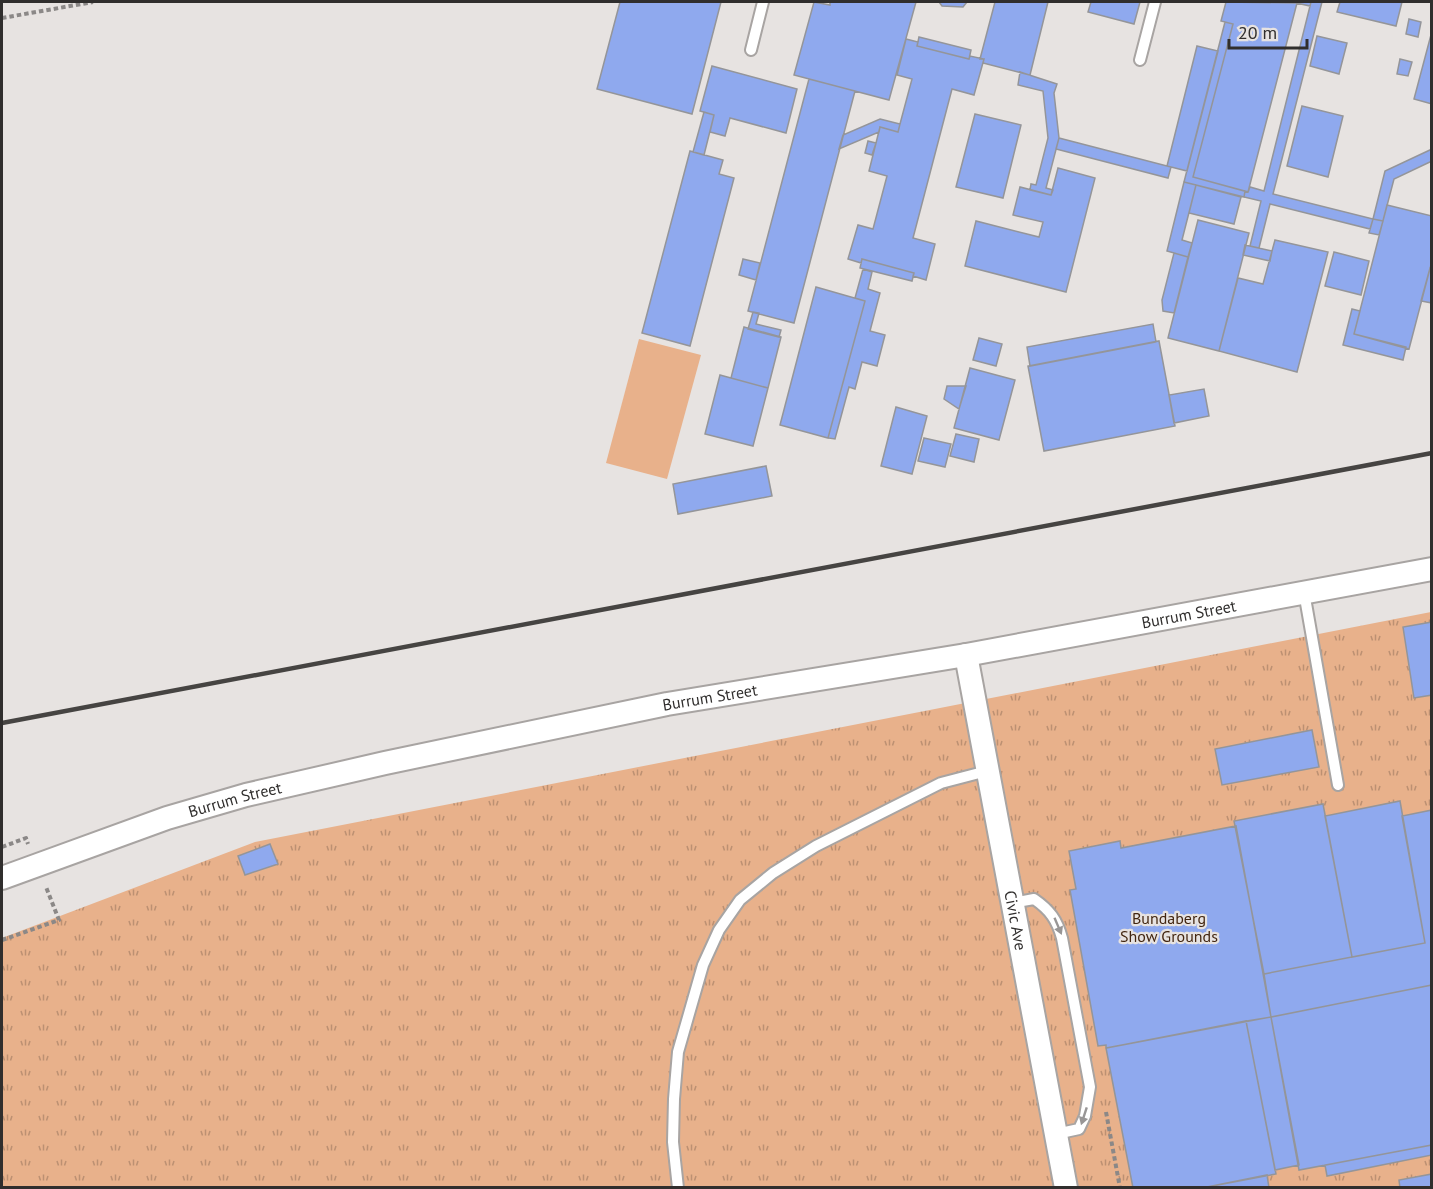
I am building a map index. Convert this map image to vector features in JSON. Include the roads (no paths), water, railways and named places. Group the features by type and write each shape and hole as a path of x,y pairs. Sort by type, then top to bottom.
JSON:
{"street":[{"name":"Burrum Street","path":"2,878 167,819 246,795 667,704 966,655 1431,569"},
{"name":"Civic Ave","path":"966,655 1066,1188"}],"lane":[{"path":"751,50 764,2"},
{"path":"1140,60 1155,2"},
{"path":"1304,592 1338,785"},
{"path":"678,1188 673,1142 678,1052 703,965 719,930 740,900 773,873 816,846 941,783 987,771"},
{"path":"1012,903 1034,899 1043,905 1058,923 1062,938 1090,1088 1085,1116 1079,1129 1056,1134"}],"railway":[{"path":"2,723 1432,453"}],"park label":[{"name":"Bundaberg Show Grounds","path":"1169,927"}]}
